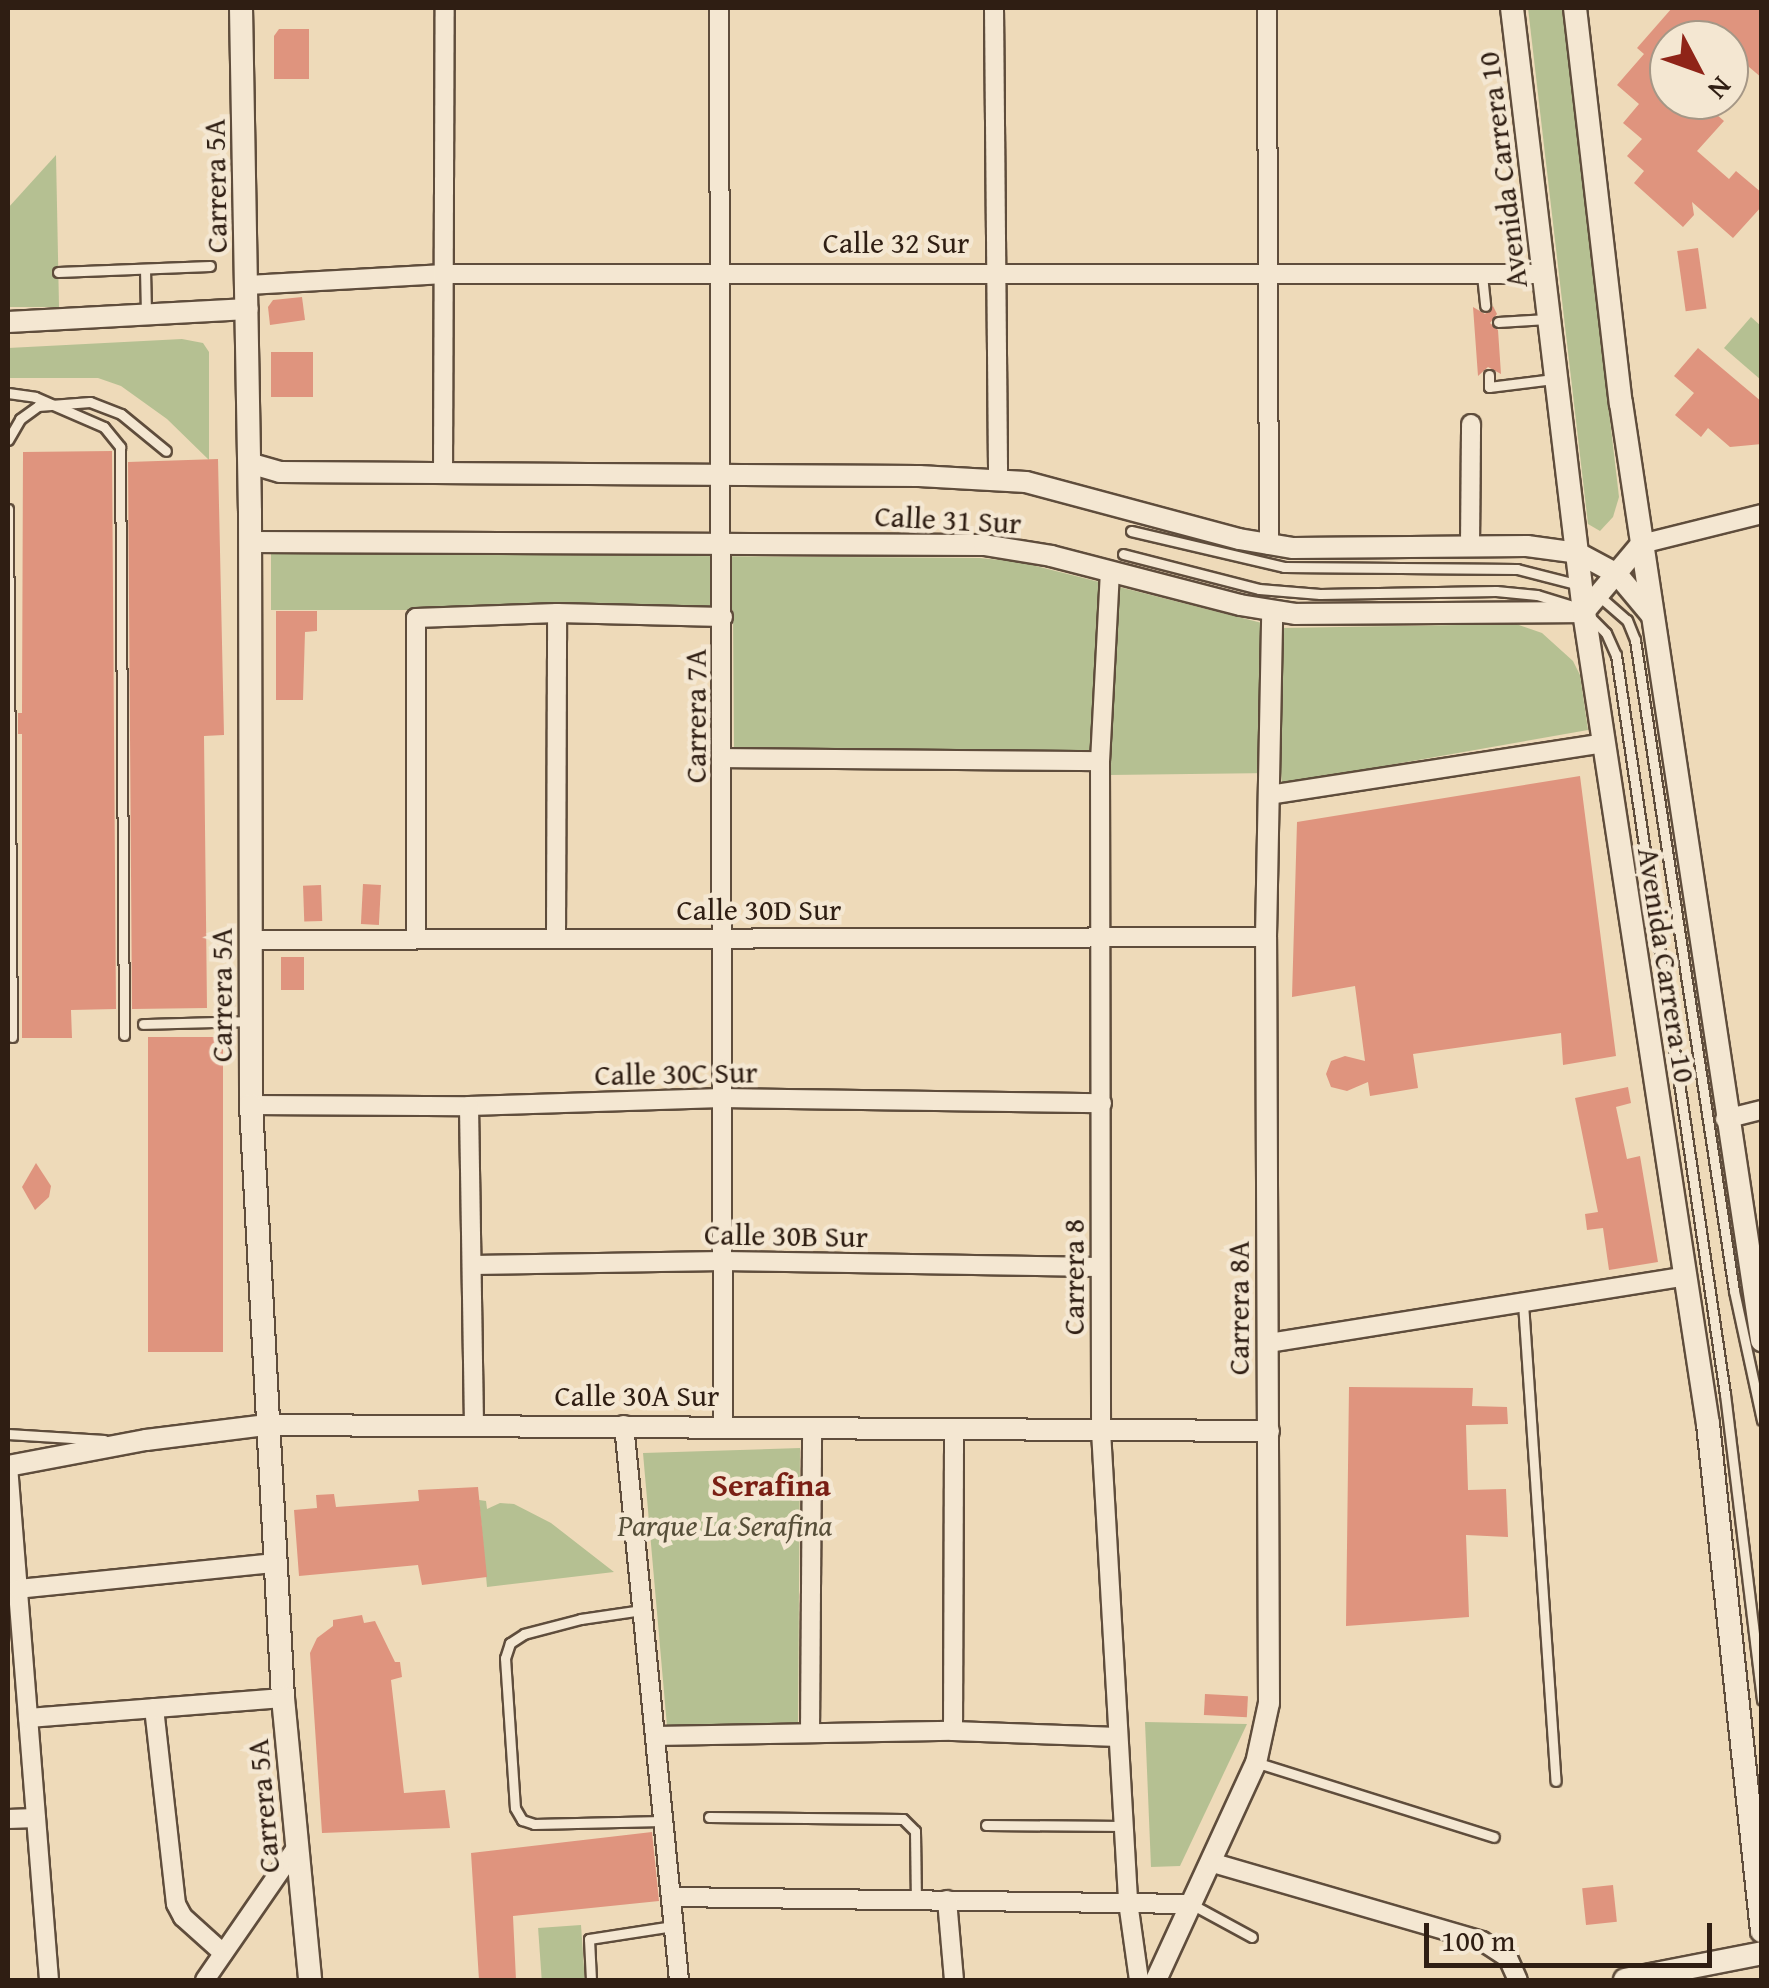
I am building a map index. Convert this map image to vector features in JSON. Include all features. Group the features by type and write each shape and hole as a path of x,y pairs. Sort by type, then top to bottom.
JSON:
{"main road":[{"name":"Carrera 5A","path":"241,8 248,285 250,1105 283,1698 310,1980"},
{"name":"Avenida Carrera 10","path":"1512,8 1603,742 1708,1424 1762,1931"},
{"name":"Avenida Carrera 10","path":"1575,8 1641,544 1725,1119 1762,1340"},
{"path":"1625,1980 1762,1953"}],"street":[{"path":"443,474 445,8"},
{"name":"Carrera 7A","path":"719,8 723,1425"},
{"path":"994,8 998,480"},
{"path":"1268,8 1269,545"},
{"name":"Calle 32 Sur","path":"248,285 445,274 1544,274"},
{"path":"8,322 146,312 248,310"},
{"path":"1470,546 1471,424"},
{"name":"Calle 31 Sur","path":"249,463 280,472 998,480 1050,486 1269,545 1320,549 1527,546 1578,552 1617,574 1652,616"},
{"path":"1588,598 1617,574 1641,544 1762,514"},
{"name":"Calle 31 Sur","path":"250,542 984,546 1272,612 1588,598"},
{"name":"Carrera 8","path":"1110,572 1100,760 1101,1431 1128,1902 1140,1980"},
{"name":"Carrera 8A","path":"1156,1980 1256,1763 1268,1703 1266,936 1272,612"},
{"path":"416,939 416,618 558,613 723,617"},
{"path":"556,937 558,613"},
{"path":"1269,796 1603,742"},
{"path":"722,758 1100,760"},
{"name":"Calle 30D Sur","path":"251,940 722,935 1100,940 1266,936"},
{"name":"Calle 30C Sur","path":"250,1105 469,1106 722,1098 1102,1103"},
{"path":"469,1106 474,1424"},
{"path":"1725,1119 1762,1110"},
{"name":"Calle 30B Sur","path":"472,1264 722,1261 1100,1266"},
{"path":"1269,1343 1686,1276"},
{"name":"Calle 30A Sur","path":"8,1466 146,1440 267,1425 1268,1430"},
{"path":"624,1425 679,1980"},
{"path":"810,1732 812,1428"},
{"path":"954,1431 954,1731"},
{"path":"8,1466 18,1589 14,1614 28,1718 48,1980"},
{"path":"18,1589 274,1563"},
{"path":"28,1718 283,1698"},
{"path":"154,1708 176,1904 183,1917 224,1954"},
{"path":"655,1736 954,1731 1118,1736"},
{"path":"8,1819 36,1818"},
{"path":"205,1980 296,1848"},
{"path":"1210,1862 1482,1941 1508,1958 1518,1980"},
{"path":"670,1898 1190,1904"},
{"path":"947,1900 954,1980"}],"lane":[{"path":"58,272 210,266"},
{"path":"145,269 146,312"},
{"path":"1482,275 1485,306"},
{"path":"1498,322 1550,319"},
{"path":"1489,375 1489,387 1557,379"},
{"path":"8,392 51,403 104,427 120,447 124,1035"},
{"path":"8,440 30,411 51,403 90,402 109,407 166,452"},
{"path":"8,509 12,1036"},
{"path":"1131,531 1284,567 1518,569 1588,598 1626,620 1635,640 1734,1291 1762,1420"},
{"path":"1123,554 1259,589 1320,594 1496,590 1588,598"},
{"path":"1588,598 1616,655 1725,1394 1762,1700"},
{"path":"143,1024 251,1021"},
{"path":"1522,1302 1556,1781"},
{"path":"8,1434 146,1440"},
{"path":"642,1610 581,1618 524,1634 510,1643 505,1658 515,1808 522,1820 534,1824 662,1821"},
{"path":"1256,1763 1494,1837"},
{"path":"709,1817 902,1819 914,1831 916,1900"},
{"path":"986,1825 1124,1826"},
{"path":"1190,1904 1252,1937"},
{"path":"591,1980 589,1939 673,1926"}],"green space":[{"path":"1528,8 1562,8 1619,497 1613,517 1600,531 1588,524"},
{"path":"56,155 59,307 8,307 8,208"},
{"path":"1751,317 1761,326 1761,380 1724,348"},
{"path":"182,339 203,343 209,352 209,460 167,419 121,386 98,378 8,378 8,348"},
{"path":"271,553 980,558 1020,562 1282,628 1516,624 1542,633 1573,661 1580,675 1588,730 1282,784 1281,773 1109,775 1108,755 734,754 733,610 271,610"},
{"name":"Parque La Serafina","path":"800,1448 798,1724 667,1726 643,1453"},
{"path":"479,1500 486,1501 487,1509 500,1503 514,1504 551,1523 614,1572 487,1587"},
{"path":"1145,1722 1247,1724 1180,1866 1151,1867"},
{"path":"581,1925 585,1980 542,1980 538,1928"}],"building":[{"path":"1672,8 1762,8 1762,78 1749,67 1749,20 1662,20"},
{"path":"279,29 309,29 309,79 274,79 274,36"},
{"path":"1649,34 1649,120 1723,120 1697,151 1729,179 1736,171 1762,193 1762,206 1733,238 1692,202 1694,215 1683,227 1634,183 1644,171 1627,156 1642,139 1623,123 1639,104 1617,85 1644,54 1637,48"},
{"path":"1698,248 1706,308 1686,311 1677,251"},
{"path":"302,297 305,320 270,325 268,307 273,300"},
{"path":"1493,306 1497,314 1490,323 1498,330 1501,374 1488,367 1478,376 1473,307 1485,314"},
{"path":"1698,348 1762,402 1762,444 1730,447 1708,428 1701,437 1675,415 1694,393 1674,376"},
{"path":"271,352 313,352 313,397 271,397"},
{"path":"112,451 116,1009 71,1010 72,1038 22,1038 22,734 18,734 18,713 22,713 23,452"},
{"path":"218,459 224,735 204,736 207,1008 132,1009 128,462"},
{"path":"276,611 317,611 317,631 305,632 303,700 276,700"},
{"path":"1580,776 1616,1056 1563,1065 1561,1033 1413,1054 1418,1088 1370,1096 1368,1082 1347,1091 1331,1087 1326,1074 1331,1061 1345,1056 1365,1061 1355,986 1292,997 1297,822"},
{"path":"363,884 381,885 379,925 361,924"},
{"path":"321,885 322,921 304,922 303,886"},
{"path":"281,957 304,957 304,990 281,990"},
{"path":"148,1037 223,1037 223,1352 148,1352"},
{"path":"1628,1087 1631,1103 1616,1107 1627,1159 1640,1156 1658,1262 1609,1270 1603,1228 1587,1230 1585,1214 1598,1212 1575,1098"},
{"path":"36,1163 51,1186 49,1197 35,1210 22,1187"},
{"path":"1349,1387 1473,1388 1472,1406 1507,1407 1508,1424 1466,1425 1468,1490 1506,1489 1508,1537 1466,1535 1469,1617 1346,1626"},
{"path":"478,1487 487,1577 422,1585 418,1565 299,1576 294,1510 317,1508 316,1495 334,1494 336,1507 419,1501 418,1490"},
{"path":"362,1615 364,1623 375,1621 395,1662 400,1662 402,1677 391,1680 404,1793 445,1790 450,1828 322,1833 310,1653 317,1638 333,1626 333,1620"},
{"path":"1205,1694 1248,1696 1247,1717 1204,1715"},
{"path":"652,1832 659,1901 513,1916 516,1980 479,1980 471,1853"},
{"path":"1613,1885 1617,1922 1586,1925 1582,1888"}],"district":[{"name":"Serafina","path":"771,1485"}]}
